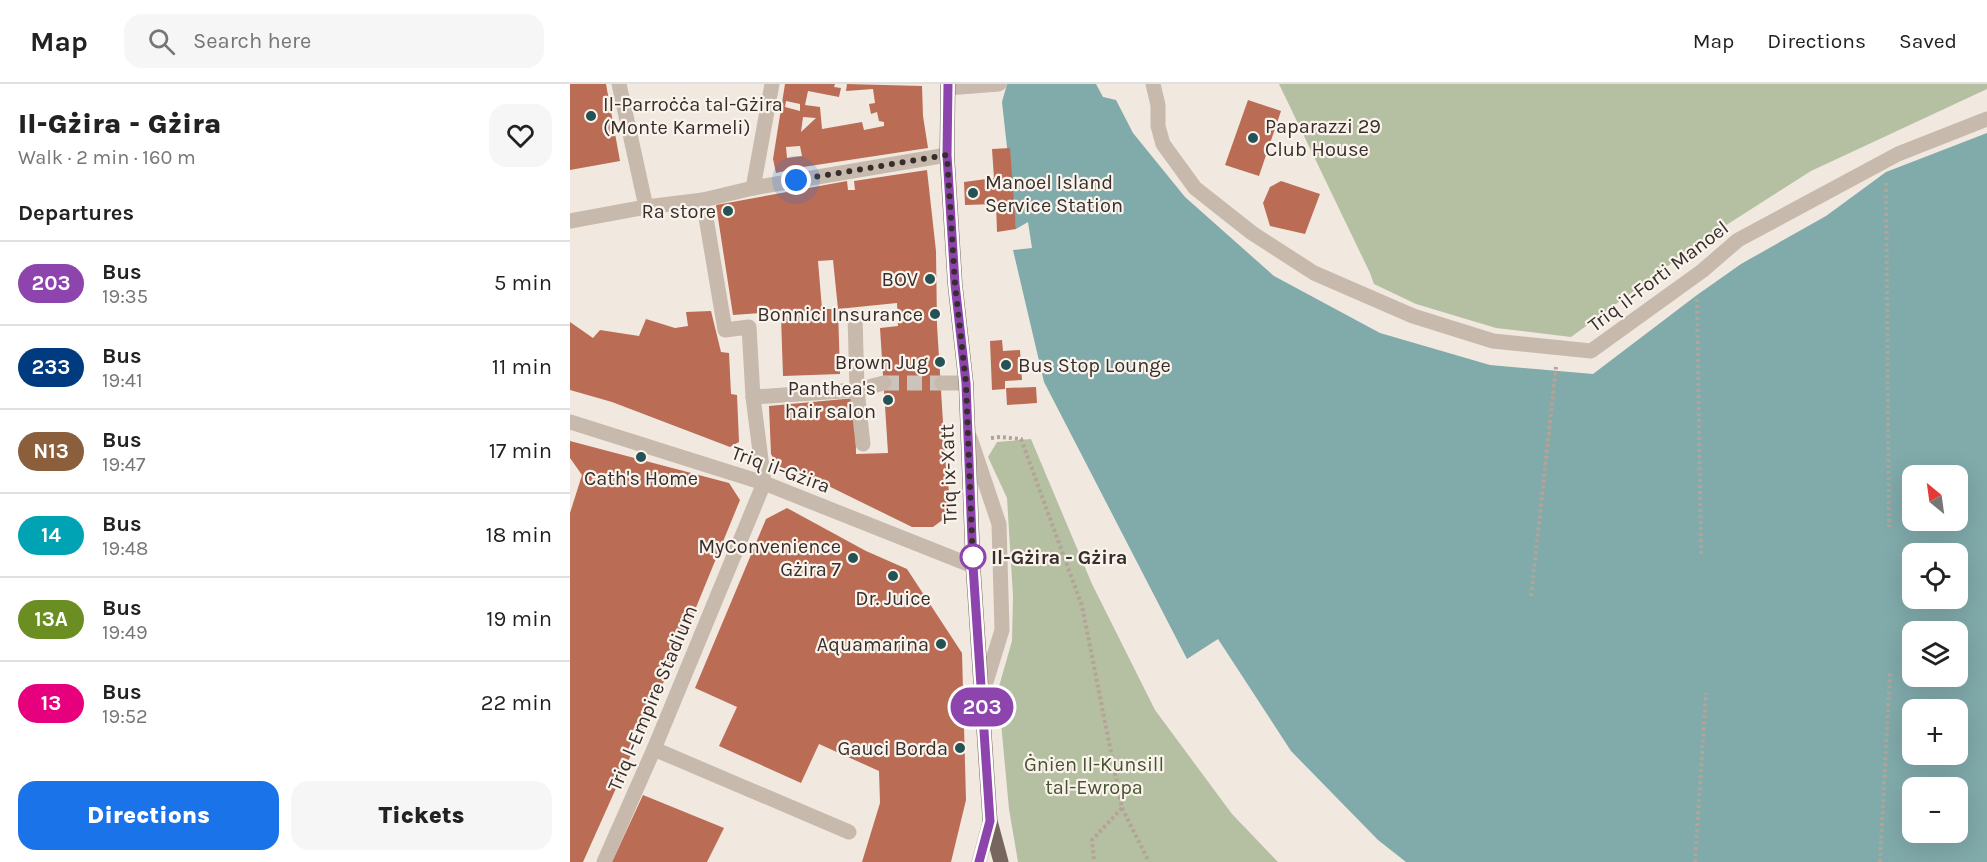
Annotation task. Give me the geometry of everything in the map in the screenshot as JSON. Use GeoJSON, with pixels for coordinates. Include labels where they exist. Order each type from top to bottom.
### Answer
{"type":"FeatureCollection","features":[{"type":"Feature","properties":{"kind":"main road","name":"Triq ix-Xatt"},"geometry":{"type":"LineString","coordinates":[[948,86],[947,155],[955,284],[966,383],[973,566],[990,821],[1001,862]]}},
{"type":"Feature","properties":{"kind":"street"},"geometry":{"type":"LineString","coordinates":[[619,84],[646,207]]}},
{"type":"Feature","properties":{"kind":"street"},"geometry":{"type":"LineString","coordinates":[[753,188],[772,84]]}},
{"type":"Feature","properties":{"kind":"street"},"geometry":{"type":"LineString","coordinates":[[948,86],[999,84]]}},
{"type":"Feature","properties":{"kind":"street","name":"Triq il-Forti Manoel"},"geometry":{"type":"LineString","coordinates":[[1153,84],[1163,144],[1195,188],[1252,233],[1314,273],[1413,316],[1493,341],[1591,351],[1702,271],[1738,240],[1898,154],[1987,119]]}},
{"type":"Feature","properties":{"kind":"street"},"geometry":{"type":"LineString","coordinates":[[570,221],[646,207],[703,200],[753,188],[947,155]]}},
{"type":"Feature","properties":{"kind":"street"},"geometry":{"type":"LineString","coordinates":[[703,200],[725,330],[749,327],[753,397],[764,483]]}},
{"type":"Feature","properties":{"kind":"street"},"geometry":{"type":"LineString","coordinates":[[855,316],[857,390],[863,444]]}},
{"type":"Feature","properties":{"kind":"street"},"geometry":{"type":"LineString","coordinates":[[753,397],[857,390],[884,383]]}},
{"type":"Feature","properties":{"kind":"street"},"geometry":{"type":"LineString","coordinates":[[942,383],[966,383]]}},
{"type":"Feature","properties":{"kind":"street","name":"Triq il-Gżira"},"geometry":{"type":"LineString","coordinates":[[570,423],[764,483],[973,566]]}},
{"type":"Feature","properties":{"kind":"street"},"geometry":{"type":"LineString","coordinates":[[968,430],[999,524],[1002,630],[982,697]]}},
{"type":"Feature","properties":{"kind":"street","name":"Triq l-Empire Stadium"},"geometry":{"type":"LineString","coordinates":[[604,862],[654,749],[764,483]]}},
{"type":"Feature","properties":{"kind":"street"},"geometry":{"type":"LineString","coordinates":[[654,749],[849,832]]}},
{"type":"Feature","properties":{"kind":"street"},"geometry":{"type":"LineString","coordinates":[[979,862],[990,821]]}},
{"type":"Feature","properties":{"kind":"path"},"geometry":{"type":"LineString","coordinates":[[1886,172],[1889,527]]}},
{"type":"Feature","properties":{"kind":"path"},"geometry":{"type":"LineString","coordinates":[[1697,295],[1701,556]]}},
{"type":"Feature","properties":{"kind":"path"},"geometry":{"type":"LineString","coordinates":[[1531,596],[1557,362]]}},
{"type":"Feature","properties":{"kind":"path"},"geometry":{"type":"LineString","coordinates":[[987,429],[987,438],[1020,439],[1082,606],[1122,808],[1149,862]]}},
{"type":"Feature","properties":{"kind":"path"},"geometry":{"type":"LineString","coordinates":[[1880,862],[1890,672]]}},
{"type":"Feature","properties":{"kind":"path"},"geometry":{"type":"LineString","coordinates":[[1695,862],[1706,693]]}},
{"type":"Feature","properties":{"kind":"path"},"geometry":{"type":"LineString","coordinates":[[1094,862],[1092,840],[1122,808]]}},
{"type":"Feature","properties":{"kind":"green space"},"geometry":{"type":"Polygon","coordinates":[[[1279,84],[1987,84],[1987,89],[1811,171],[1706,238],[1571,337],[1496,328],[1416,304],[1374,284],[1279,84]]]}},
{"type":"Feature","properties":{"kind":"green space","name":"Ġnien Il-Kunsill tal-Ewropa"},"geometry":{"type":"Polygon","coordinates":[[[1031,439],[1092,584],[1155,710],[1232,814],[1278,862],[1018,862],[1009,809],[998,690],[1012,641],[1013,596],[1007,498],[988,457],[997,442],[1031,439]]]}},
{"type":"Feature","properties":{"kind":"water"},"geometry":{"type":"Polygon","coordinates":[[[1007,84],[1096,84],[1103,97],[1116,100],[1133,133],[1185,197],[1274,276],[1380,333],[1490,365],[1593,374],[1741,264],[1826,216],[1886,172],[1987,133],[1987,862],[1406,862],[1378,840],[1291,751],[1218,639],[1187,659],[1044,382],[1013,250],[1032,248],[1028,222],[1016,229],[1002,102],[1007,84]]]}},
{"type":"Feature","properties":{"kind":"building","name":"Il-Parroċċa tal-Gżira (Monte Karmeli)"},"geometry":{"type":"Polygon","coordinates":[[[570,84],[606,84],[620,161],[570,170],[570,84]]]}},
{"type":"Feature","properties":{"kind":"building"},"geometry":{"type":"Polygon","coordinates":[[[785,84],[835,84],[834,87],[841,88],[839,97],[808,91],[805,105],[820,107],[822,129],[862,122],[864,130],[884,126],[884,122],[879,121],[877,112],[871,114],[869,104],[875,103],[873,89],[846,91],[847,84],[922,86],[923,116],[928,148],[776,173],[773,159],[785,84]],[[786,101],[785,107],[800,111],[800,104],[786,101]],[[803,117],[801,132],[816,118],[803,117]],[[800,146],[786,147],[787,158],[802,156],[800,146]]]}},
{"type":"Feature","properties":{"kind":"building","name":"Paparazzi 29 Club House"},"geometry":{"type":"Polygon","coordinates":[[[1248,100],[1281,111],[1259,176],[1225,165],[1248,100]]]}},
{"type":"Feature","properties":{"kind":"building"},"geometry":{"type":"Polygon","coordinates":[[[1010,148],[1016,229],[997,232],[996,204],[965,205],[964,182],[994,178],[992,149],[1010,148]]]}},
{"type":"Feature","properties":{"kind":"building"},"geometry":{"type":"Polygon","coordinates":[[[927,170],[936,251],[937,325],[950,501],[945,518],[933,527],[912,527],[804,474],[778,467],[771,454],[769,406],[855,398],[856,454],[888,453],[880,328],[898,326],[897,303],[838,309],[840,374],[783,376],[781,317],[790,316],[790,311],[733,315],[716,205],[847,181],[848,190],[855,190],[854,181],[927,170]],[[833,260],[818,261],[822,309],[838,309],[833,260]]]}},
{"type":"Feature","properties":{"kind":"building"},"geometry":{"type":"Polygon","coordinates":[[[1281,181],[1320,194],[1305,234],[1270,226],[1263,203],[1270,187],[1281,181]]]}},
{"type":"Feature","properties":{"kind":"building"},"geometry":{"type":"Polygon","coordinates":[[[711,311],[721,352],[729,353],[731,394],[737,395],[739,442],[730,447],[612,402],[570,390],[570,322],[593,338],[600,330],[639,336],[646,319],[675,328],[688,326],[686,312],[711,311]]]}},
{"type":"Feature","properties":{"kind":"building","name":"Bus Stop Lounge"},"geometry":{"type":"Polygon","coordinates":[[[1002,340],[1003,351],[1020,350],[1022,380],[1005,381],[1005,389],[992,390],[990,341],[1002,340]]]}},
{"type":"Feature","properties":{"kind":"building"},"geometry":{"type":"Polygon","coordinates":[[[1036,387],[1037,403],[1007,405],[1006,388],[1036,387]]]}},
{"type":"Feature","properties":{"kind":"building"},"geometry":{"type":"Polygon","coordinates":[[[570,441],[729,483],[740,500],[686,632],[583,862],[570,862],[570,513],[582,475],[570,458],[570,441]]]}},
{"type":"Feature","properties":{"kind":"building"},"geometry":{"type":"Polygon","coordinates":[[[787,508],[866,551],[907,569],[962,653],[966,800],[951,862],[862,862],[880,803],[879,771],[819,744],[801,783],[719,746],[737,707],[695,688],[766,519],[787,508]]]}},
{"type":"Feature","properties":{"kind":"building"},"geometry":{"type":"Polygon","coordinates":[[[643,795],[724,828],[707,862],[612,862],[643,795]]]}},
{"type":"Feature","properties":{"kind":"tunnel"},"geometry":{"type":"LineString","coordinates":[[884,383],[942,383]]}},
{"type":"Feature","properties":{"kind":"bus line","name":"203"},"geometry":{"type":"LineString","coordinates":[[948,84],[947,155],[955,284],[966,383],[973,566],[990,821],[979,862]]}},
{"type":"Feature","properties":{"kind":"place","name":"Il-Parroċċa tal-Gżira (Monte Karmeli)"},"geometry":{"type":"Point","coordinates":[591,116]}},
{"type":"Feature","properties":{"kind":"place","name":"Paparazzi 29 Club House"},"geometry":{"type":"Point","coordinates":[1253,138]}},
{"type":"Feature","properties":{"kind":"place","name":"Manoel Island Service Station"},"geometry":{"type":"Point","coordinates":[973,193]}},
{"type":"Feature","properties":{"kind":"place","name":"Ra store"},"geometry":{"type":"Point","coordinates":[728,211]}},
{"type":"Feature","properties":{"kind":"place","name":"BOV"},"geometry":{"type":"Point","coordinates":[930,279]}},
{"type":"Feature","properties":{"kind":"place","name":"Bonnici Insurance"},"geometry":{"type":"Point","coordinates":[935,314]}},
{"type":"Feature","properties":{"kind":"place","name":"Brown Jug"},"geometry":{"type":"Point","coordinates":[940,362]}},
{"type":"Feature","properties":{"kind":"place","name":"Bus Stop Lounge"},"geometry":{"type":"Point","coordinates":[1006,365]}},
{"type":"Feature","properties":{"kind":"place","name":"Panthea's hair salon"},"geometry":{"type":"Point","coordinates":[888,400]}},
{"type":"Feature","properties":{"kind":"place","name":"Cath's Home"},"geometry":{"type":"Point","coordinates":[641,457]}},
{"type":"Feature","properties":{"kind":"place","name":"Il-Gżira - Gżira"},"geometry":{"type":"Point","coordinates":[973,557]}},
{"type":"Feature","properties":{"kind":"place","name":"MyConvenience Gżira 7"},"geometry":{"type":"Point","coordinates":[853,558]}},
{"type":"Feature","properties":{"kind":"place","name":"Dr. Juice"},"geometry":{"type":"Point","coordinates":[893,576]}},
{"type":"Feature","properties":{"kind":"place","name":"Aquamarina"},"geometry":{"type":"Point","coordinates":[941,644]}},
{"type":"Feature","properties":{"kind":"place","name":"Gauci Borda"},"geometry":{"type":"Point","coordinates":[960,748]}},
{"type":"Feature","properties":{"kind":"route"},"geometry":{"type":"LineString","coordinates":[[796,180],[947,155],[955,284],[966,383],[973,566],[973,557]]}}]}
